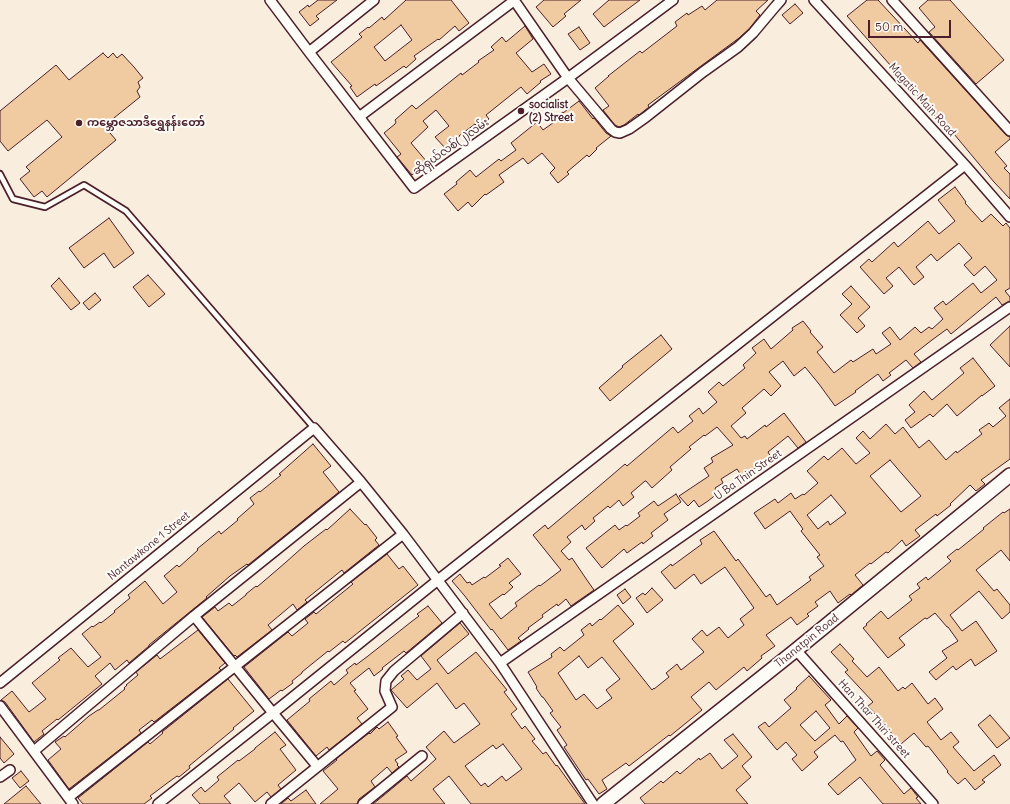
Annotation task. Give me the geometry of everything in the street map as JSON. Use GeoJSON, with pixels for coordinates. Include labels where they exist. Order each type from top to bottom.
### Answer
{"type":"FeatureCollection","features":[{"type":"Feature","properties":{"kind":"main road","name":"Thanatpin Road"},"geometry":{"type":"LineString","coordinates":[[603,804],[796,650],[1010,475]]}},
{"type":"Feature","properties":{"kind":"street","name":"ဆိုရှယ်လစ်(၂)လမ်း"},"geometry":{"type":"LineString","coordinates":[[270,0],[414,188],[568,78],[673,0]]}},
{"type":"Feature","properties":{"kind":"street"},"geometry":{"type":"LineString","coordinates":[[309,52],[374,0]]}},
{"type":"Feature","properties":{"kind":"street"},"geometry":{"type":"LineString","coordinates":[[359,117],[515,0],[568,78],[611,129],[620,133],[629,129],[646,117],[703,72],[738,47],[753,33],[781,0]]}},
{"type":"Feature","properties":{"kind":"street","name":"Magatic Main Road"},"geometry":{"type":"LineString","coordinates":[[814,0],[1010,217]]}},
{"type":"Feature","properties":{"kind":"street"},"geometry":{"type":"LineString","coordinates":[[892,0],[1010,131]]}},
{"type":"Feature","properties":{"kind":"street"},"geometry":{"type":"LineString","coordinates":[[158,804],[438,580],[964,165]]}},
{"type":"Feature","properties":{"kind":"street","name":"U Ba Thin Street"},"geometry":{"type":"LineString","coordinates":[[500,663],[1010,307]]}},
{"type":"Feature","properties":{"kind":"street"},"geometry":{"type":"LineString","coordinates":[[314,428],[361,482],[403,534],[500,663],[593,804]]}},
{"type":"Feature","properties":{"kind":"street","name":"Nantawkone 1 Street"},"geometry":{"type":"LineString","coordinates":[[0,683],[314,428]]}},
{"type":"Feature","properties":{"kind":"street"},"geometry":{"type":"LineString","coordinates":[[34,751],[194,616],[361,482]]}},
{"type":"Feature","properties":{"kind":"street"},"geometry":{"type":"LineString","coordinates":[[0,706],[71,801],[236,666],[403,534]]}},
{"type":"Feature","properties":{"kind":"street"},"geometry":{"type":"LineString","coordinates":[[271,804],[392,707],[385,691],[386,681],[394,671],[463,614]]}},
{"type":"Feature","properties":{"kind":"street"},"geometry":{"type":"LineString","coordinates":[[194,616],[317,766]]}},
{"type":"Feature","properties":{"kind":"street","name":"Han Thar Thiri street"},"geometry":{"type":"LineString","coordinates":[[796,650],[933,804]]}},
{"type":"Feature","properties":{"kind":"street"},"geometry":{"type":"LineString","coordinates":[[363,804],[422,756]]}},
{"type":"Feature","properties":{"kind":"street"},"geometry":{"type":"LineString","coordinates":[[0,777],[10,770]]}},
{"type":"Feature","properties":{"kind":"lane"},"geometry":{"type":"LineString","coordinates":[[0,174],[13,199],[45,207],[84,185],[126,211],[314,428]]}},
{"type":"Feature","properties":{"kind":"building"},"geometry":{"type":"Polygon","coordinates":[[[318,0],[337,0],[316,16],[319,19],[310,26],[299,12],[318,0]]]}},
{"type":"Feature","properties":{"kind":"building"},"geometry":{"type":"Polygon","coordinates":[[[406,0],[451,0],[469,23],[459,31],[455,26],[439,40],[438,39],[414,56],[416,59],[406,68],[404,66],[376,86],[375,84],[357,97],[350,87],[352,86],[331,62],[362,37],[359,34],[382,17],[384,20],[406,0]],[[401,25],[374,47],[385,61],[412,40],[401,25]]]}},
{"type":"Feature","properties":{"kind":"building"},"geometry":{"type":"Polygon","coordinates":[[[544,0],[581,0],[564,14],[566,16],[553,27],[536,7],[544,0]]]}},
{"type":"Feature","properties":{"kind":"building"},"geometry":{"type":"Polygon","coordinates":[[[609,0],[640,0],[604,27],[593,14],[609,0]]]}},
{"type":"Feature","properties":{"kind":"building"},"geometry":{"type":"Polygon","coordinates":[[[717,0],[768,0],[756,11],[760,15],[749,29],[739,38],[648,105],[649,107],[639,115],[638,114],[624,125],[619,127],[615,125],[603,110],[609,106],[595,88],[640,51],[642,53],[677,26],[675,22],[687,13],[688,15],[702,6],[705,10],[717,0]]]}},
{"type":"Feature","properties":{"kind":"building"},"geometry":{"type":"Polygon","coordinates":[[[867,0],[878,0],[918,43],[920,40],[1006,135],[1010,137],[1010,139],[995,152],[1007,166],[1004,168],[1010,174],[1010,199],[944,122],[942,124],[847,16],[867,0]]]}},
{"type":"Feature","properties":{"kind":"building"},"geometry":{"type":"Polygon","coordinates":[[[928,0],[950,0],[1004,60],[976,84],[929,32],[935,27],[919,8],[928,0]]]}},
{"type":"Feature","properties":{"kind":"building"},"geometry":{"type":"Polygon","coordinates":[[[795,4],[803,13],[790,24],[782,15],[795,4]]]}},
{"type":"Feature","properties":{"kind":"building"},"geometry":{"type":"Polygon","coordinates":[[[525,26],[533,39],[516,53],[532,72],[544,64],[551,74],[540,81],[541,82],[527,94],[521,87],[486,115],[489,119],[478,127],[475,124],[459,136],[446,149],[435,137],[449,126],[436,110],[423,121],[428,127],[411,143],[427,162],[412,175],[397,157],[401,154],[384,133],[395,124],[395,120],[412,105],[416,109],[461,73],[462,75],[494,50],[491,47],[502,37],[506,42],[525,26]]]}},
{"type":"Feature","properties":{"kind":"building"},"geometry":{"type":"Polygon","coordinates":[[[579,27],[590,43],[580,50],[568,34],[579,27]]]}},
{"type":"Feature","properties":{"kind":"building","name":"ကမ္ဘောဇသာဒီရွှေနန်းတော်"},"geometry":{"type":"Polygon","coordinates":[[[103,53],[108,58],[113,53],[117,58],[122,54],[134,67],[143,78],[138,82],[140,87],[137,91],[140,97],[104,126],[116,140],[47,197],[42,191],[34,197],[20,179],[30,171],[26,167],[62,137],[47,120],[8,151],[0,141],[0,111],[56,65],[69,80],[103,53]]]}},
{"type":"Feature","properties":{"kind":"building"},"geometry":{"type":"Polygon","coordinates":[[[579,101],[593,119],[594,118],[606,133],[611,136],[596,148],[597,149],[589,157],[587,155],[567,172],[569,174],[558,183],[550,173],[555,168],[542,153],[528,164],[523,158],[499,175],[504,182],[486,195],[485,194],[472,207],[468,202],[458,211],[444,194],[457,184],[456,182],[470,170],[476,177],[499,159],[501,161],[516,150],[511,143],[537,122],[543,130],[557,120],[555,118],[579,101]]]}},
{"type":"Feature","properties":{"kind":"building"},"geometry":{"type":"Polygon","coordinates":[[[955,187],[966,202],[965,203],[982,222],[991,214],[1003,226],[1006,223],[1010,228],[1010,288],[1005,291],[1010,297],[1010,301],[1002,305],[996,297],[951,334],[947,329],[914,354],[921,362],[913,368],[906,360],[889,373],[891,375],[883,381],[878,374],[855,391],[856,392],[835,406],[805,367],[794,376],[783,361],[769,372],[781,386],[771,396],[764,389],[742,408],[746,413],[731,426],[741,438],[745,436],[747,439],[784,413],[806,442],[798,448],[788,436],[768,452],[771,457],[751,471],[752,472],[743,478],[737,469],[721,479],[723,483],[715,488],[718,493],[708,501],[699,507],[694,500],[688,506],[679,496],[709,476],[704,468],[713,462],[711,458],[733,445],[717,427],[705,436],[704,435],[689,447],[691,449],[670,467],[672,470],[652,488],[645,481],[631,493],[634,497],[623,506],[619,500],[610,508],[608,506],[593,518],[595,521],[585,530],[582,525],[567,537],[571,542],[561,551],[569,560],[572,558],[594,590],[571,606],[566,599],[558,606],[557,604],[528,628],[529,629],[518,638],[521,641],[508,650],[452,581],[460,574],[467,583],[470,582],[472,585],[484,577],[485,578],[501,566],[499,565],[508,558],[521,574],[509,583],[513,587],[504,595],[503,594],[489,604],[501,619],[517,606],[515,603],[561,570],[533,535],[545,525],[548,529],[625,464],[627,466],[673,427],[678,433],[693,421],[689,416],[699,408],[703,414],[717,402],[708,392],[719,382],[723,386],[745,368],[743,365],[756,353],[752,348],[764,339],[771,349],[793,330],[792,328],[803,321],[823,347],[817,352],[834,373],[851,360],[853,362],[873,349],[876,354],[891,344],[882,333],[890,327],[900,340],[915,327],[921,333],[929,327],[932,329],[943,319],[934,308],[943,301],[946,305],[973,283],[981,293],[997,280],[985,266],[974,276],[964,265],[972,258],[959,243],[937,261],[931,254],[916,267],[924,277],[914,285],[899,267],[886,278],[893,286],[884,294],[860,267],[869,259],[872,262],[894,242],[898,247],[928,221],[939,234],[955,221],[938,200],[955,187]]]}},
{"type":"Feature","properties":{"kind":"building"},"geometry":{"type":"Polygon","coordinates":[[[109,218],[134,253],[114,268],[104,253],[84,268],[69,248],[109,218]]]}},
{"type":"Feature","properties":{"kind":"building"},"geometry":{"type":"Polygon","coordinates":[[[148,275],[165,294],[149,307],[133,287],[148,275]]]}},
{"type":"Feature","properties":{"kind":"building"},"geometry":{"type":"Polygon","coordinates":[[[59,278],[80,303],[71,310],[51,286],[59,278]]]}},
{"type":"Feature","properties":{"kind":"building"},"geometry":{"type":"Polygon","coordinates":[[[851,286],[870,307],[858,318],[865,326],[857,333],[840,315],[852,304],[842,294],[851,286]]]}},
{"type":"Feature","properties":{"kind":"building"},"geometry":{"type":"Polygon","coordinates":[[[95,293],[101,300],[89,310],[83,303],[95,293]]]}},
{"type":"Feature","properties":{"kind":"building"},"geometry":{"type":"Polygon","coordinates":[[[1010,326],[1010,367],[990,345],[1010,326]]]}},
{"type":"Feature","properties":{"kind":"building"},"geometry":{"type":"Polygon","coordinates":[[[661,335],[672,349],[610,401],[599,388],[623,367],[622,366],[661,335]]]}},
{"type":"Feature","properties":{"kind":"building"},"geometry":{"type":"Polygon","coordinates":[[[973,358],[995,386],[957,416],[947,404],[933,417],[930,414],[911,428],[905,420],[915,412],[909,405],[924,391],[932,400],[964,373],[960,368],[973,358]]]}},
{"type":"Feature","properties":{"kind":"building"},"geometry":{"type":"Polygon","coordinates":[[[1010,399],[1010,459],[981,480],[985,484],[976,491],[970,485],[950,504],[951,505],[915,530],[920,536],[906,546],[902,540],[888,553],[886,552],[855,575],[863,585],[851,595],[850,594],[838,603],[830,591],[815,602],[818,606],[807,614],[809,616],[797,625],[791,617],[766,635],[775,646],[761,656],[762,658],[747,671],[744,667],[716,690],[709,682],[691,697],[702,710],[629,766],[626,763],[602,780],[607,789],[599,794],[588,779],[586,780],[564,747],[567,745],[557,730],[561,727],[550,713],[553,711],[536,688],[537,687],[528,672],[552,657],[551,654],[560,647],[564,651],[584,635],[581,630],[590,623],[592,626],[600,619],[601,620],[618,605],[634,624],[613,641],[652,690],[654,689],[669,677],[666,673],[677,664],[681,670],[704,652],[692,639],[702,630],[707,636],[719,627],[728,638],[744,625],[740,619],[754,608],[725,567],[701,584],[694,574],[675,589],[661,572],[671,564],[672,566],[702,544],[700,540],[714,531],[736,561],[738,559],[766,597],[770,594],[777,605],[811,580],[809,577],[824,566],[817,557],[820,555],[801,531],[803,529],[790,511],[765,529],[754,513],[775,499],[778,503],[791,493],[795,499],[803,494],[804,495],[818,483],[807,471],[824,456],[828,460],[842,448],[856,464],[870,453],[856,438],[863,431],[870,439],[886,424],[895,434],[903,427],[919,448],[929,440],[946,460],[956,451],[957,453],[982,434],[979,430],[989,423],[993,427],[1006,416],[999,408],[1010,399]],[[890,460],[870,476],[901,512],[921,496],[890,460]],[[831,495],[807,515],[818,529],[828,521],[830,525],[846,513],[831,495]],[[579,656],[558,673],[576,700],[584,694],[597,709],[612,698],[606,690],[620,679],[602,657],[588,668],[579,656]]]}},
{"type":"Feature","properties":{"kind":"building"},"geometry":{"type":"Polygon","coordinates":[[[313,444],[331,466],[323,472],[339,492],[248,565],[247,564],[230,576],[206,597],[207,598],[129,663],[127,660],[115,670],[110,663],[95,676],[102,684],[58,720],[57,719],[42,731],[44,734],[34,742],[5,702],[1,700],[12,691],[29,712],[46,699],[32,683],[60,660],[58,658],[71,648],[88,667],[101,657],[82,634],[92,626],[93,627],[100,622],[101,623],[115,612],[114,611],[130,598],[128,595],[145,581],[163,604],[177,592],[164,576],[177,565],[179,567],[198,550],[197,549],[219,531],[221,534],[238,520],[237,519],[254,504],[250,498],[281,475],[279,474],[313,444]]]}},
{"type":"Feature","properties":{"kind":"building"},"geometry":{"type":"Polygon","coordinates":[[[676,494],[681,502],[664,514],[668,520],[651,533],[653,536],[643,544],[642,542],[627,553],[624,549],[602,568],[586,548],[615,525],[619,530],[626,525],[627,526],[640,516],[638,513],[654,501],[658,506],[676,494]]]}},
{"type":"Feature","properties":{"kind":"building"},"geometry":{"type":"Polygon","coordinates":[[[350,509],[365,525],[366,524],[377,538],[375,540],[379,545],[344,573],[342,570],[305,600],[307,602],[297,610],[293,604],[268,625],[272,630],[237,657],[235,655],[234,656],[202,617],[215,607],[218,611],[229,603],[232,606],[256,586],[257,587],[304,546],[326,529],[327,530],[350,509]]]}},
{"type":"Feature","properties":{"kind":"building"},"geometry":{"type":"Polygon","coordinates":[[[1010,509],[1010,561],[1001,550],[976,570],[994,591],[997,589],[1010,605],[1010,612],[1002,619],[979,591],[950,615],[962,631],[976,621],[997,651],[975,666],[971,659],[956,670],[953,666],[936,680],[929,672],[947,658],[942,651],[958,641],[935,613],[927,619],[925,618],[899,638],[905,645],[888,658],[863,628],[867,625],[866,624],[881,611],[888,619],[912,600],[909,596],[920,588],[917,584],[926,577],[928,580],[951,561],[947,557],[957,549],[958,550],[1003,512],[1004,513],[1010,509]]]}},
{"type":"Feature","properties":{"kind":"building"},"geometry":{"type":"Polygon","coordinates":[[[387,554],[399,569],[403,566],[418,585],[345,643],[343,641],[329,652],[328,651],[292,681],[293,683],[269,699],[244,667],[288,632],[292,636],[308,623],[305,619],[314,612],[316,614],[353,584],[351,582],[387,554]]]}},
{"type":"Feature","properties":{"kind":"building"},"geometry":{"type":"Polygon","coordinates":[[[652,588],[663,600],[647,613],[636,598],[643,593],[645,595],[652,588]]]}},
{"type":"Feature","properties":{"kind":"building"},"geometry":{"type":"Polygon","coordinates":[[[625,589],[631,597],[623,604],[617,595],[625,589]]]}},
{"type":"Feature","properties":{"kind":"building"},"geometry":{"type":"Polygon","coordinates":[[[428,606],[442,623],[406,653],[404,651],[374,676],[369,668],[350,683],[356,690],[354,691],[368,709],[357,718],[362,724],[329,750],[327,747],[316,756],[287,720],[331,681],[334,685],[348,673],[346,670],[368,656],[419,616],[417,614],[428,606]]]}},
{"type":"Feature","properties":{"kind":"building"},"geometry":{"type":"Polygon","coordinates":[[[460,623],[469,634],[437,660],[448,674],[476,652],[507,690],[504,692],[517,709],[511,714],[522,729],[525,726],[535,739],[532,741],[543,754],[546,752],[556,766],[557,765],[585,804],[471,804],[449,776],[433,789],[445,804],[373,804],[407,776],[411,781],[436,759],[426,747],[444,731],[454,743],[480,724],[464,703],[456,709],[437,683],[407,708],[391,690],[404,679],[401,676],[408,670],[417,680],[431,669],[421,656],[460,623]],[[503,744],[496,749],[493,745],[465,766],[481,786],[485,783],[488,787],[502,776],[506,781],[522,769],[503,744]]]}},
{"type":"Feature","properties":{"kind":"building"},"geometry":{"type":"Polygon","coordinates":[[[198,630],[225,663],[219,668],[221,670],[154,722],[152,720],[139,730],[141,733],[69,789],[48,760],[61,749],[55,742],[64,736],[65,737],[89,716],[99,710],[125,689],[124,688],[126,685],[138,675],[136,672],[157,655],[160,659],[198,630]]]}},
{"type":"Feature","properties":{"kind":"building"},"geometry":{"type":"Polygon","coordinates":[[[840,644],[854,659],[852,661],[867,677],[879,667],[898,691],[903,687],[905,689],[912,683],[928,704],[935,698],[943,709],[927,722],[941,740],[951,732],[959,742],[953,747],[974,771],[994,755],[1001,765],[982,780],[985,782],[975,790],[965,778],[958,784],[928,746],[926,747],[914,733],[901,744],[868,706],[873,702],[845,672],[848,670],[831,652],[840,644]]]}},
{"type":"Feature","properties":{"kind":"building"},"geometry":{"type":"Polygon","coordinates":[[[809,676],[831,700],[825,705],[839,724],[847,716],[858,728],[854,732],[871,756],[877,751],[885,760],[880,765],[904,794],[911,788],[921,804],[883,804],[860,777],[838,795],[828,784],[856,760],[843,741],[841,742],[835,735],[814,752],[818,757],[802,771],[792,759],[797,755],[786,742],[777,750],[758,727],[765,722],[769,727],[791,708],[784,700],[797,689],[796,688],[809,676]],[[816,711],[800,725],[815,741],[830,728],[816,711]]]}},
{"type":"Feature","properties":{"kind":"building"},"geometry":{"type":"Polygon","coordinates":[[[228,679],[254,711],[189,766],[190,768],[179,777],[177,776],[150,796],[152,798],[144,804],[83,804],[78,798],[148,742],[150,744],[163,733],[162,732],[228,679]]]}},
{"type":"Feature","properties":{"kind":"building"},"geometry":{"type":"Polygon","coordinates":[[[990,715],[1010,738],[997,748],[978,725],[990,715]]]}},
{"type":"Feature","properties":{"kind":"building"},"geometry":{"type":"Polygon","coordinates":[[[388,722],[398,736],[396,737],[407,752],[395,760],[399,767],[392,773],[387,767],[371,781],[375,787],[359,799],[357,804],[320,804],[338,789],[323,771],[369,733],[370,734],[377,727],[379,729],[388,722]]]}},
{"type":"Feature","properties":{"kind":"building"},"geometry":{"type":"Polygon","coordinates":[[[275,732],[286,745],[280,749],[296,770],[278,785],[281,789],[271,797],[267,792],[255,802],[239,783],[224,796],[231,804],[200,804],[192,795],[201,787],[205,792],[219,780],[217,777],[275,732]]]}},
{"type":"Feature","properties":{"kind":"building"},"geometry":{"type":"Polygon","coordinates":[[[733,734],[752,757],[742,766],[751,777],[736,790],[748,804],[645,804],[640,798],[661,781],[663,783],[677,771],[680,774],[699,758],[700,760],[710,753],[722,769],[738,756],[724,740],[733,734]]]}},
{"type":"Feature","properties":{"kind":"building"},"geometry":{"type":"Polygon","coordinates":[[[0,737],[14,754],[4,763],[0,758],[0,737]]]}},
{"type":"Feature","properties":{"kind":"building"},"geometry":{"type":"Polygon","coordinates":[[[21,771],[29,781],[20,788],[12,778],[21,771]]]}},
{"type":"Feature","properties":{"kind":"building"},"geometry":{"type":"Polygon","coordinates":[[[26,786],[41,804],[4,804],[26,786]]]}},
{"type":"Feature","properties":{"kind":"building"},"geometry":{"type":"Polygon","coordinates":[[[306,790],[316,804],[281,804],[288,798],[291,801],[306,790]]]}},
{"type":"Feature","properties":{"kind":"place","name":"socialist (2) Street"},"geometry":{"type":"Point","coordinates":[521,111]}},
{"type":"Feature","properties":{"kind":"place","name":"ကမ္ဘောဇသာဒီရွှေနန်းတော်"},"geometry":{"type":"Point","coordinates":[79,123]}}]}
